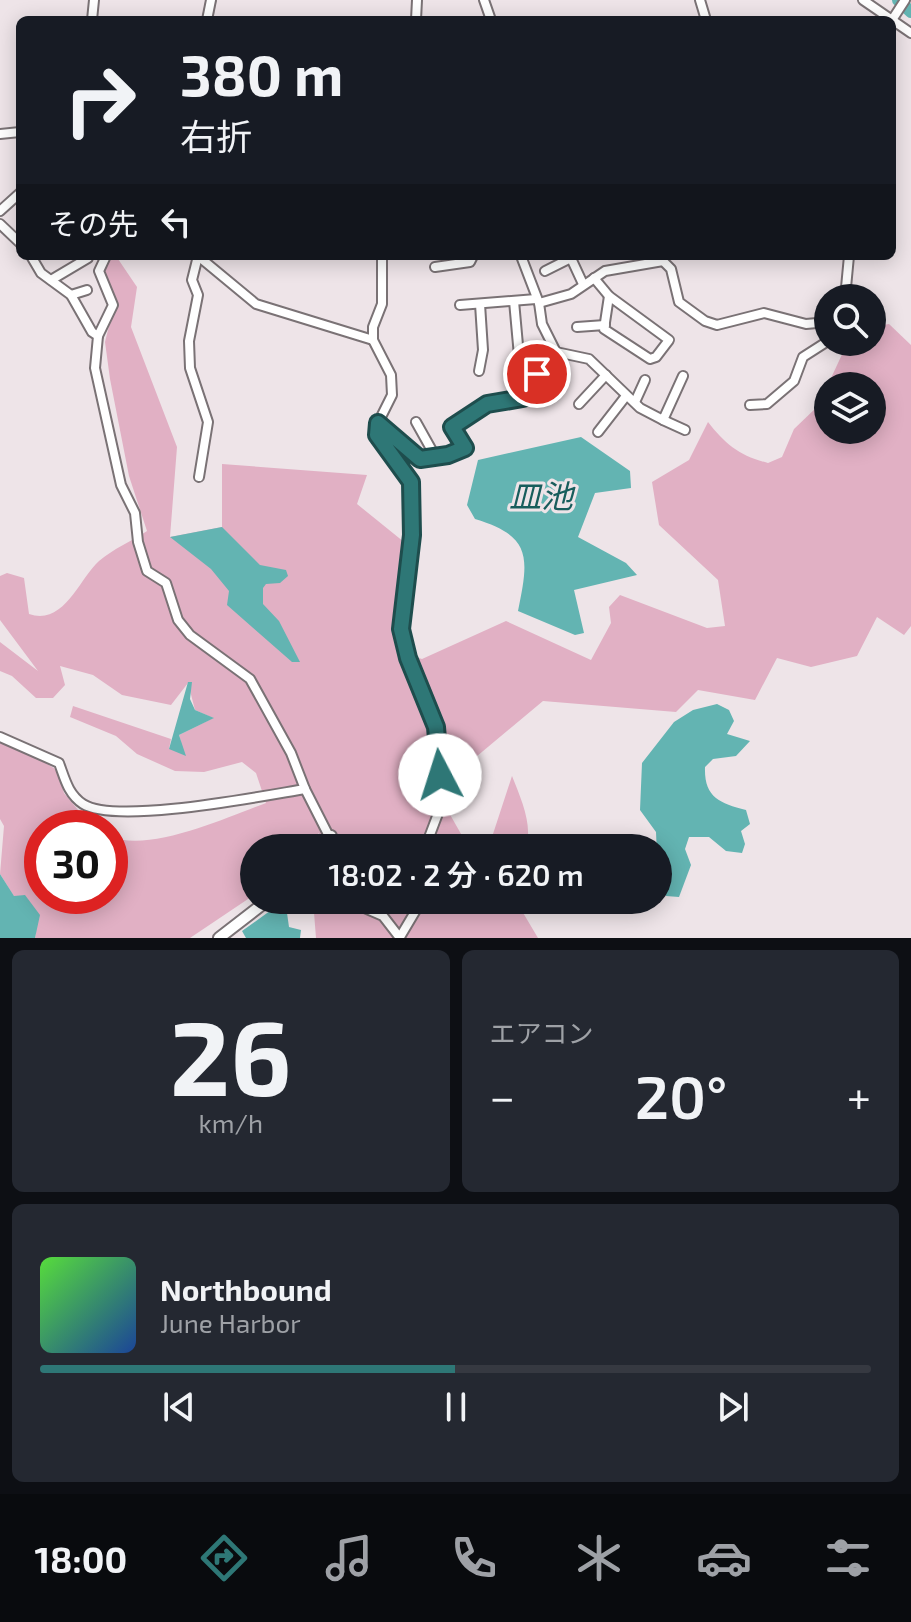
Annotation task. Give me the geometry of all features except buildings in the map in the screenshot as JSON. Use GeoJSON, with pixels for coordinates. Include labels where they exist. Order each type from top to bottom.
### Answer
{"type":"FeatureCollection","features":[{"type":"Feature","properties":{"kind":"street"},"geometry":{"type":"LineString","coordinates":[[863,0],[890,16]]}},
{"type":"Feature","properties":{"kind":"street"},"geometry":{"type":"LineString","coordinates":[[0,211],[16,197]]}},
{"type":"Feature","properties":{"kind":"street"},"geometry":{"type":"LineString","coordinates":[[0,224],[16,236]]}},
{"type":"Feature","properties":{"kind":"street"},"geometry":{"type":"LineString","coordinates":[[33,260],[41,273],[71,295],[92,332],[98,336]]}},
{"type":"Feature","properties":{"kind":"street"},"geometry":{"type":"LineString","coordinates":[[51,280],[85,260]]}},
{"type":"Feature","properties":{"kind":"street"},"geometry":{"type":"LineString","coordinates":[[104,260],[99,271],[113,305],[98,336],[95,368],[121,485],[135,513],[138,542],[147,571],[166,583],[178,620],[190,635],[250,679],[267,715],[291,753],[305,789],[330,834]]}},
{"type":"Feature","properties":{"kind":"street"},"geometry":{"type":"LineString","coordinates":[[197,260],[192,280],[198,295],[189,341],[190,368],[208,422],[199,477]]}},
{"type":"Feature","properties":{"kind":"street"},"geometry":{"type":"LineString","coordinates":[[203,260],[256,304],[373,340]]}},
{"type":"Feature","properties":{"kind":"street"},"geometry":{"type":"LineString","coordinates":[[382,260],[382,304],[373,327],[373,340],[392,381],[392,395],[378,423],[377,435],[411,482],[412,535],[401,629],[408,658],[436,727],[442,803],[430,834]]}},
{"type":"Feature","properties":{"kind":"street"},"geometry":{"type":"LineString","coordinates":[[435,267],[471,260]]}},
{"type":"Feature","properties":{"kind":"street"},"geometry":{"type":"LineString","coordinates":[[523,260],[538,301],[542,324],[556,352],[570,358],[589,359],[626,396],[685,430]]}},
{"type":"Feature","properties":{"kind":"street"},"geometry":{"type":"LineString","coordinates":[[545,271],[565,260]]}},
{"type":"Feature","properties":{"kind":"street"},"geometry":{"type":"LineString","coordinates":[[572,260],[583,284]]}},
{"type":"Feature","properties":{"kind":"street"},"geometry":{"type":"LineString","coordinates":[[460,305],[538,301],[568,296],[605,271],[659,260]]}},
{"type":"Feature","properties":{"kind":"street"},"geometry":{"type":"LineString","coordinates":[[665,260],[671,269],[679,302],[705,321],[717,325],[764,313],[814,323]]}},
{"type":"Feature","properties":{"kind":"street"},"geometry":{"type":"LineString","coordinates":[[846,284],[849,260]]}},
{"type":"Feature","properties":{"kind":"street"},"geometry":{"type":"LineString","coordinates":[[594,278],[609,296],[669,340]]}},
{"type":"Feature","properties":{"kind":"street"},"geometry":{"type":"LineString","coordinates":[[71,295],[87,290]]}},
{"type":"Feature","properties":{"kind":"street"},"geometry":{"type":"LineString","coordinates":[[609,296],[604,329],[650,359],[656,357],[676,333]]}},
{"type":"Feature","properties":{"kind":"street"},"geometry":{"type":"LineString","coordinates":[[514,301],[521,378],[530,376],[556,352]]}},
{"type":"Feature","properties":{"kind":"street"},"geometry":{"type":"LineString","coordinates":[[479,371],[483,350],[480,304]]}},
{"type":"Feature","properties":{"kind":"street"},"geometry":{"type":"LineString","coordinates":[[577,327],[605,325]]}},
{"type":"Feature","properties":{"kind":"street"},"geometry":{"type":"LineString","coordinates":[[750,405],[767,404],[794,381],[803,357],[814,350]]}},
{"type":"Feature","properties":{"kind":"street"},"geometry":{"type":"LineString","coordinates":[[579,404],[606,375]]}},
{"type":"Feature","properties":{"kind":"street"},"geometry":{"type":"LineString","coordinates":[[378,423],[420,459],[465,448],[452,427],[487,404],[523,398],[531,388],[530,376]]}},
{"type":"Feature","properties":{"kind":"street"},"geometry":{"type":"LineString","coordinates":[[663,420],[683,376]]}},
{"type":"Feature","properties":{"kind":"street"},"geometry":{"type":"LineString","coordinates":[[635,402],[645,380]]}},
{"type":"Feature","properties":{"kind":"street"},"geometry":{"type":"LineString","coordinates":[[598,432],[626,396]]}},
{"type":"Feature","properties":{"kind":"street"},"geometry":{"type":"LineString","coordinates":[[416,422],[435,456]]}},
{"type":"Feature","properties":{"kind":"street"},"geometry":{"type":"LineString","coordinates":[[0,737],[59,763],[73,796],[93,808],[165,811],[305,789]]}},
{"type":"Feature","properties":{"kind":"street"},"geometry":{"type":"LineString","coordinates":[[219,938],[250,914]]}},
{"type":"Feature","properties":{"kind":"street"},"geometry":{"type":"LineString","coordinates":[[378,914],[400,937],[414,914]]}},
{"type":"Feature","properties":{"kind":"shaded area"},"geometry":{"type":"Polygon","coordinates":[[[107,260],[119,260],[137,287],[131,327],[177,447],[170,537],[222,527],[222,464],[367,475],[357,504],[404,542],[398,651],[422,659],[506,621],[591,660],[611,623],[609,607],[620,595],[707,628],[725,626],[718,580],[659,525],[652,482],[689,460],[708,422],[741,453],[768,463],[782,457],[794,429],[814,410],[814,444],[886,444],[886,372],[834,372],[841,356],[886,356],[886,325],[889,324],[911,345],[911,626],[904,635],[877,617],[857,656],[811,667],[777,658],[755,700],[698,690],[676,712],[543,701],[458,772],[448,811],[461,834],[240,834],[240,904],[190,938],[35,938],[36,932],[25,914],[128,914],[128,840],[188,832],[266,803],[256,773],[242,762],[204,772],[175,771],[137,754],[116,736],[70,717],[73,706],[171,739],[169,749],[181,742],[179,735],[213,718],[195,710],[188,683],[171,705],[122,695],[93,675],[60,666],[65,685],[53,698],[36,698],[12,676],[0,671],[0,642],[38,671],[0,620],[0,576],[7,573],[24,578],[29,614],[41,616],[52,613],[70,599],[99,561],[147,531],[129,476],[105,342],[115,302],[103,271],[107,260]]]}},
{"type":"Feature","properties":{"kind":"shaded area"},"geometry":{"type":"Polygon","coordinates":[[[0,743],[34,756],[57,770],[64,793],[78,810],[24,810],[24,913],[0,874],[4,826],[0,819],[0,743]]]}},
{"type":"Feature","properties":{"kind":"shaded area"},"geometry":{"type":"Polygon","coordinates":[[[512,776],[527,821],[528,834],[493,834],[512,776]]]}},
{"type":"Feature","properties":{"kind":"shaded area"},"geometry":{"type":"Polygon","coordinates":[[[314,914],[524,914],[538,938],[316,938],[314,914]]]}},
{"type":"Feature","properties":{"kind":"water","name":"皿池"},"geometry":{"type":"Polygon","coordinates":[[[581,437],[630,471],[631,488],[595,493],[578,537],[626,563],[637,575],[574,590],[584,633],[575,635],[518,611],[524,577],[522,552],[507,533],[475,519],[467,505],[478,460],[581,437]]]}},
{"type":"Feature","properties":{"kind":"water"},"geometry":{"type":"Polygon","coordinates":[[[222,527],[260,565],[286,570],[288,576],[280,583],[266,584],[263,588],[263,604],[279,621],[300,662],[292,662],[227,605],[229,591],[211,569],[170,537],[222,527]]]}},
{"type":"Feature","properties":{"kind":"water"},"geometry":{"type":"Polygon","coordinates":[[[188,682],[192,682],[190,699],[195,710],[214,718],[179,735],[186,756],[169,749],[188,682]]]}},
{"type":"Feature","properties":{"kind":"water"},"geometry":{"type":"Polygon","coordinates":[[[717,704],[729,710],[734,721],[727,734],[750,741],[736,756],[713,759],[705,767],[705,777],[715,797],[746,810],[750,824],[741,831],[745,844],[742,853],[726,851],[709,837],[689,837],[685,849],[691,865],[679,897],[672,896],[672,834],[656,834],[640,810],[642,763],[674,722],[693,710],[717,704]]]}},
{"type":"Feature","properties":{"kind":"water"},"geometry":{"type":"Polygon","coordinates":[[[0,874],[14,896],[24,895],[24,914],[40,915],[35,938],[0,938],[0,874]]]}},
{"type":"Feature","properties":{"kind":"water"},"geometry":{"type":"Polygon","coordinates":[[[266,914],[287,914],[289,927],[301,930],[300,938],[246,938],[242,931],[266,914]]]}},
{"type":"Feature","properties":{"kind":"waterway"},"geometry":{"type":"LineString","coordinates":[[898,0],[911,12]]}},
{"type":"Feature","properties":{"kind":"route"},"geometry":{"type":"LineString","coordinates":[[440,775],[436,727],[418,676],[408,658],[401,629],[412,535],[411,482],[377,435],[378,423],[420,459],[448,455],[465,448],[452,427],[487,404],[523,398],[531,388],[530,376],[537,374]]}}]}
